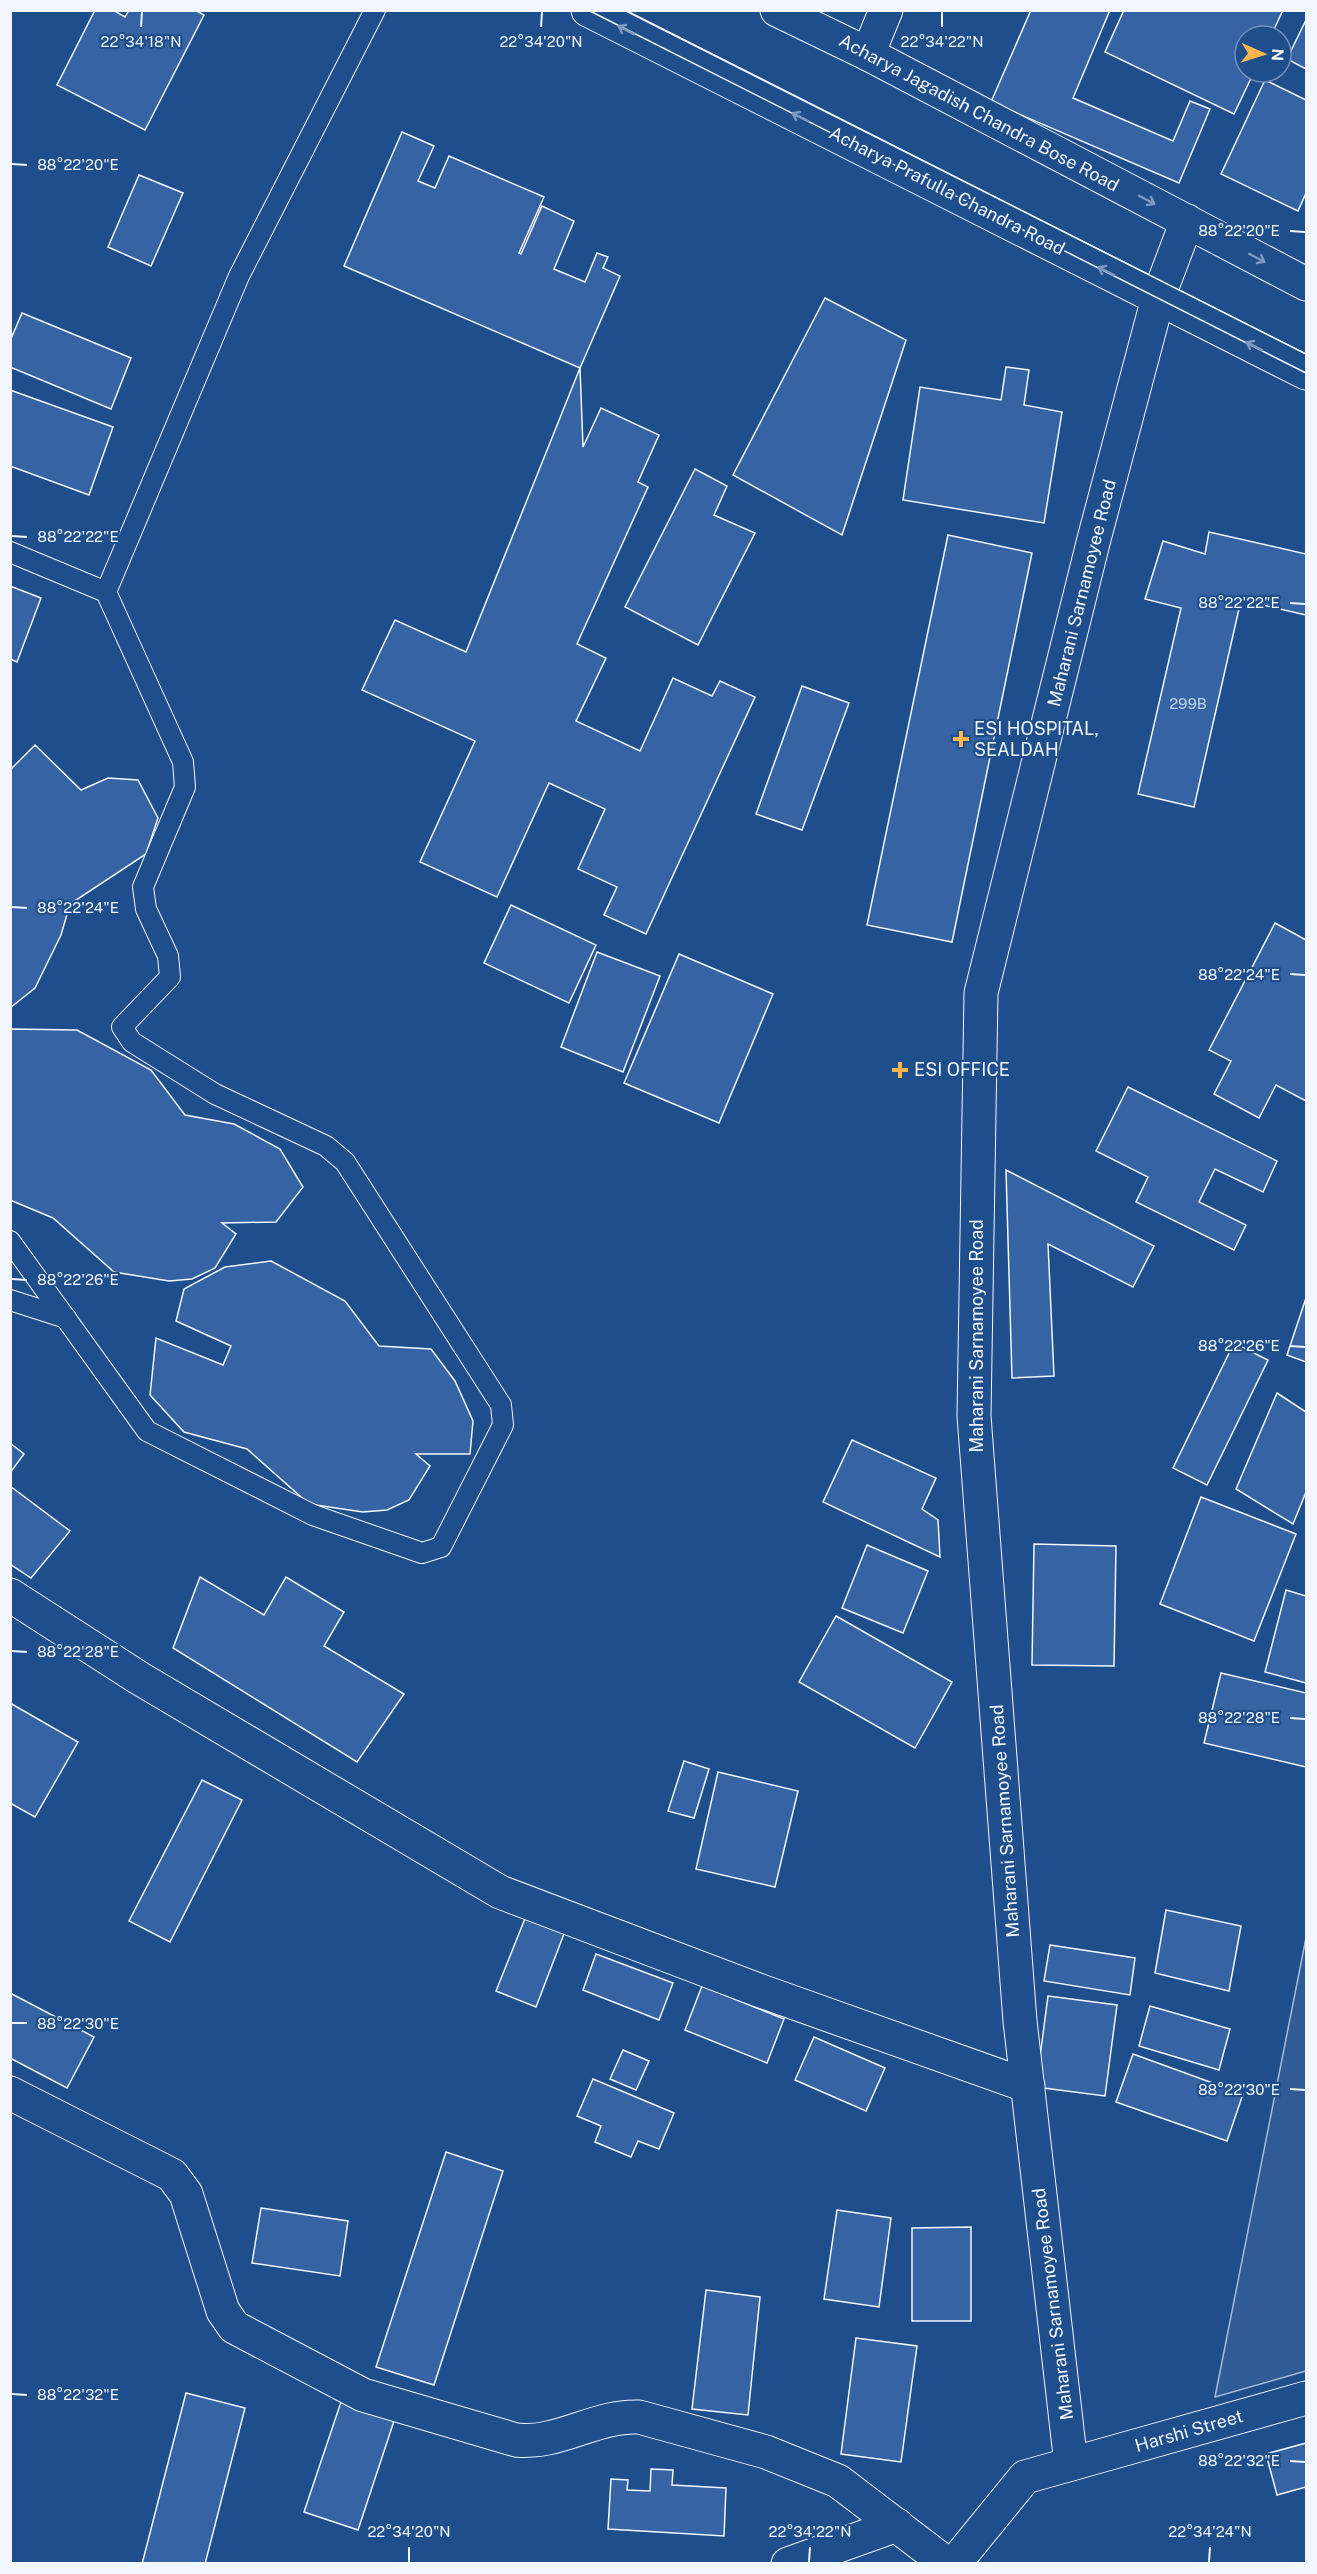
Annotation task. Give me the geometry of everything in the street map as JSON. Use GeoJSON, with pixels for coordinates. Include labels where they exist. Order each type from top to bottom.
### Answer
{"type":"FeatureCollection","features":[{"type":"Feature","properties":{"kind":"street","name":"Acharya Prafulla Chandra Road"},"geometry":{"type":"LineString","coordinates":[[588,10],[1306,373]]}},
{"type":"Feature","properties":{"kind":"street","name":"Acharya Jagadish Chandra Bose Road"},"geometry":{"type":"LineString","coordinates":[[777,10],[868,54],[1306,284]]}},
{"type":"Feature","properties":{"kind":"street"},"geometry":{"type":"LineString","coordinates":[[868,54],[886,10]]}},
{"type":"Feature","properties":{"kind":"street","name":"Maharani Sarnamoyee Road"},"geometry":{"type":"LineString","coordinates":[[1071,2464],[1020,2021],[974,1416],[981,993],[1094,539],[1158,298],[1187,222]]}},
{"type":"Feature","properties":{"kind":"street"},"geometry":{"type":"LineString","coordinates":[[10,1595],[139,1678],[500,1892],[761,1991],[1028,2086]]}},
{"type":"Feature","properties":{"kind":"street"},"geometry":{"type":"LineString","coordinates":[[10,2092],[172,2175],[186,2194],[223,2311],[234,2326],[363,2395],[516,2440],[533,2442],[618,2416],[639,2417],[766,2452],[838,2481],[947,2564]]}},
{"type":"Feature","properties":{"kind":"street","name":"Harshi Street"},"geometry":{"type":"LineString","coordinates":[[954,2564],[1025,2477],[1306,2398]]}},
{"type":"Feature","properties":{"kind":"street"},"geometry":{"type":"LineString","coordinates":[[789,2564],[897,2524]]}},
{"type":"Feature","properties":{"kind":"lane"},"geometry":{"type":"LineString","coordinates":[[106,592],[239,276],[375,10]]}},
{"type":"Feature","properties":{"kind":"lane"},"geometry":{"type":"LineString","coordinates":[[10,552],[106,592],[183,762],[185,786],[143,887],[146,909],[168,956],[170,977],[122,1027],[132,1042],[215,1095],[326,1146],[345,1161],[501,1404],[503,1425],[441,1546],[422,1553],[314,1515],[147,1431],[10,1240]]}},
{"type":"Feature","properties":{"kind":"lane"},"geometry":{"type":"LineString","coordinates":[[10,1300],[66,1318]]}},
{"type":"Feature","properties":{"kind":"shaded area"},"geometry":{"type":"Polygon","coordinates":[[[1306,1938],[1306,2371],[1215,2397],[1306,1938]]]}},
{"type":"Feature","properties":{"kind":"building"},"geometry":{"type":"Polygon","coordinates":[[[95,10],[113,10],[125,17],[129,10],[195,10],[204,15],[145,130],[57,85],[95,10]]]}},
{"type":"Feature","properties":{"kind":"building"},"geometry":{"type":"Polygon","coordinates":[[[1031,10],[1110,10],[1073,98],[1173,141],[1190,101],[1210,109],[1179,183],[991,102],[1031,10]]]}},
{"type":"Feature","properties":{"kind":"building"},"geometry":{"type":"Polygon","coordinates":[[[1124,10],[1283,10],[1277,24],[1233,24],[1233,84],[1248,84],[1234,114],[1105,52],[1124,10]]]}},
{"type":"Feature","properties":{"kind":"building"},"geometry":{"type":"Polygon","coordinates":[[[1306,20],[1306,69],[1293,62],[1293,47],[1306,20]]]}},
{"type":"Feature","properties":{"kind":"building"},"geometry":{"type":"Polygon","coordinates":[[[1263,84],[1273,84],[1306,100],[1306,193],[1298,211],[1221,174],[1263,84]]]}},
{"type":"Feature","properties":{"kind":"building"},"geometry":{"type":"Polygon","coordinates":[[[402,132],[434,146],[418,181],[435,188],[449,156],[544,197],[519,253],[521,254],[542,206],[574,221],[554,269],[585,282],[597,253],[608,257],[603,268],[620,276],[580,368],[344,266],[402,132]]]}},
{"type":"Feature","properties":{"kind":"building"},"geometry":{"type":"Polygon","coordinates":[[[139,175],[183,193],[151,266],[108,247],[139,175]]]}},
{"type":"Feature","properties":{"kind":"building"},"geometry":{"type":"Polygon","coordinates":[[[825,298],[906,340],[842,535],[733,475],[825,298]]]}},
{"type":"Feature","properties":{"kind":"building"},"geometry":{"type":"Polygon","coordinates":[[[22,313],[131,358],[111,409],[10,367],[10,341],[22,313]]]}},
{"type":"Feature","properties":{"kind":"building"},"geometry":{"type":"Polygon","coordinates":[[[1006,367],[1029,370],[1024,405],[1062,412],[1044,523],[903,500],[920,387],[1001,400],[1006,367]]]}},
{"type":"Feature","properties":{"kind":"building"},"geometry":{"type":"Polygon","coordinates":[[[580,368],[583,447],[601,408],[659,435],[638,482],[648,487],[577,644],[606,658],[576,721],[640,751],[673,678],[712,696],[720,681],[755,697],[646,934],[604,915],[617,887],[578,869],[605,809],[549,783],[497,897],[420,862],[475,741],[362,690],[395,620],[466,652],[580,368]]]}},
{"type":"Feature","properties":{"kind":"building"},"geometry":{"type":"Polygon","coordinates":[[[10,390],[113,427],[89,495],[10,466],[10,390]]]}},
{"type":"Feature","properties":{"kind":"building"},"geometry":{"type":"Polygon","coordinates":[[[695,469],[727,486],[714,515],[755,533],[698,645],[625,607],[695,469]]]}},
{"type":"Feature","properties":{"kind":"building"},"geometry":{"type":"Polygon","coordinates":[[[1209,532],[1306,554],[1306,615],[1241,600],[1194,807],[1138,794],[1181,608],[1145,599],[1163,541],[1205,554],[1209,532]]]}},
{"type":"Feature","properties":{"kind":"building"},"geometry":{"type":"Polygon","coordinates":[[[948,535],[1032,553],[952,942],[867,925],[948,535]]]}},
{"type":"Feature","properties":{"kind":"building"},"geometry":{"type":"Polygon","coordinates":[[[10,586],[41,598],[17,662],[10,659],[10,586]]]}},
{"type":"Feature","properties":{"kind":"building"},"geometry":{"type":"Polygon","coordinates":[[[802,686],[849,703],[802,830],[756,814],[802,686]]]}},
{"type":"Feature","properties":{"kind":"building"},"geometry":{"type":"Polygon","coordinates":[[[35,745],[81,790],[108,778],[138,780],[158,818],[146,854],[70,904],[61,935],[35,988],[10,1008],[10,770],[35,745]]]}},
{"type":"Feature","properties":{"kind":"building"},"geometry":{"type":"Polygon","coordinates":[[[511,905],[596,945],[569,1003],[484,963],[511,905]]]}},
{"type":"Feature","properties":{"kind":"building"},"geometry":{"type":"Polygon","coordinates":[[[1275,923],[1306,940],[1306,1101],[1276,1085],[1259,1118],[1214,1094],[1231,1061],[1209,1050],[1275,923]]]}},
{"type":"Feature","properties":{"kind":"building"},"geometry":{"type":"Polygon","coordinates":[[[597,952],[660,976],[623,1072],[561,1047],[597,952]]]}},
{"type":"Feature","properties":{"kind":"building"},"geometry":{"type":"Polygon","coordinates":[[[679,954],[773,994],[719,1123],[624,1083],[679,954]]]}},
{"type":"Feature","properties":{"kind":"building"},"geometry":{"type":"Polygon","coordinates":[[[10,1029],[77,1030],[151,1070],[185,1115],[234,1124],[280,1149],[303,1187],[276,1222],[222,1223],[236,1234],[215,1268],[192,1279],[169,1281],[114,1272],[53,1218],[10,1200],[10,1029]]]}},
{"type":"Feature","properties":{"kind":"building"},"geometry":{"type":"Polygon","coordinates":[[[1128,1087],[1277,1161],[1263,1192],[1215,1169],[1199,1202],[1246,1225],[1234,1250],[1136,1202],[1148,1177],[1096,1151],[1128,1087]]]}},
{"type":"Feature","properties":{"kind":"building"},"geometry":{"type":"Polygon","coordinates":[[[1006,1170],[1154,1246],[1133,1287],[1048,1244],[1054,1376],[1012,1378],[1006,1170]]]}},
{"type":"Feature","properties":{"kind":"building"},"geometry":{"type":"Polygon","coordinates":[[[271,1261],[345,1301],[379,1346],[431,1349],[455,1381],[473,1421],[470,1454],[416,1454],[430,1466],[409,1500],[387,1510],[363,1512],[309,1504],[247,1449],[184,1432],[150,1395],[156,1338],[223,1365],[231,1346],[176,1321],[184,1289],[225,1267],[271,1261]]]}},
{"type":"Feature","properties":{"kind":"building"},"geometry":{"type":"Polygon","coordinates":[[[1306,1298],[1306,1362],[1287,1355],[1306,1298]]]}},
{"type":"Feature","properties":{"kind":"building"},"geometry":{"type":"Polygon","coordinates":[[[1234,1343],[1268,1360],[1207,1485],[1173,1468],[1234,1343]]]}},
{"type":"Feature","properties":{"kind":"building"},"geometry":{"type":"Polygon","coordinates":[[[1277,1393],[1306,1412],[1306,1492],[1293,1524],[1236,1489],[1277,1393]]]}},
{"type":"Feature","properties":{"kind":"building"},"geometry":{"type":"Polygon","coordinates":[[[852,1440],[936,1478],[922,1509],[938,1520],[940,1557],[823,1502],[852,1440]]]}},
{"type":"Feature","properties":{"kind":"building"},"geometry":{"type":"Polygon","coordinates":[[[10,1443],[24,1454],[10,1473],[10,1443]]]}},
{"type":"Feature","properties":{"kind":"building"},"geometry":{"type":"Polygon","coordinates":[[[10,1486],[70,1531],[31,1578],[10,1564],[10,1486]]]}},
{"type":"Feature","properties":{"kind":"building"},"geometry":{"type":"Polygon","coordinates":[[[1201,1497],[1296,1534],[1254,1641],[1160,1604],[1201,1497]]]}},
{"type":"Feature","properties":{"kind":"building"},"geometry":{"type":"Polygon","coordinates":[[[1034,1544],[1116,1546],[1114,1666],[1032,1665],[1034,1544]]]}},
{"type":"Feature","properties":{"kind":"building"},"geometry":{"type":"Polygon","coordinates":[[[867,1545],[928,1571],[903,1633],[842,1608],[867,1545]]]}},
{"type":"Feature","properties":{"kind":"building"},"geometry":{"type":"Polygon","coordinates":[[[200,1577],[264,1615],[286,1577],[344,1612],[324,1646],[404,1694],[357,1762],[173,1648],[200,1577]]]}},
{"type":"Feature","properties":{"kind":"building"},"geometry":{"type":"Polygon","coordinates":[[[1286,1590],[1306,1596],[1306,1683],[1265,1672],[1286,1590]]]}},
{"type":"Feature","properties":{"kind":"building"},"geometry":{"type":"Polygon","coordinates":[[[836,1616],[952,1682],[915,1748],[799,1682],[836,1616]]]}},
{"type":"Feature","properties":{"kind":"building"},"geometry":{"type":"Polygon","coordinates":[[[1221,1673],[1306,1693],[1306,1767],[1204,1743],[1221,1673]]]}},
{"type":"Feature","properties":{"kind":"building"},"geometry":{"type":"Polygon","coordinates":[[[10,1703],[78,1742],[35,1817],[10,1803],[10,1703]]]}},
{"type":"Feature","properties":{"kind":"building"},"geometry":{"type":"Polygon","coordinates":[[[684,1761],[709,1769],[694,1818],[668,1811],[684,1761]]]}},
{"type":"Feature","properties":{"kind":"building"},"geometry":{"type":"Polygon","coordinates":[[[718,1772],[798,1791],[775,1887],[696,1869],[718,1772]]]}},
{"type":"Feature","properties":{"kind":"building"},"geometry":{"type":"Polygon","coordinates":[[[202,1780],[242,1800],[170,1942],[129,1921],[202,1780]]]}},
{"type":"Feature","properties":{"kind":"building"},"geometry":{"type":"Polygon","coordinates":[[[1166,1910],[1241,1926],[1229,1991],[1155,1973],[1166,1910]]]}},
{"type":"Feature","properties":{"kind":"building"},"geometry":{"type":"Polygon","coordinates":[[[528,1911],[567,1926],[536,2007],[496,1991],[528,1911]]]}},
{"type":"Feature","properties":{"kind":"building"},"geometry":{"type":"Polygon","coordinates":[[[1050,1945],[1135,1958],[1130,1995],[1044,1981],[1050,1945]]]}},
{"type":"Feature","properties":{"kind":"building"},"geometry":{"type":"Polygon","coordinates":[[[596,1954],[673,1983],[659,2020],[583,1990],[596,1954]]]}},
{"type":"Feature","properties":{"kind":"building"},"geometry":{"type":"Polygon","coordinates":[[[702,1986],[784,2019],[767,2063],[685,2030],[702,1986]]]}},
{"type":"Feature","properties":{"kind":"building"},"geometry":{"type":"Polygon","coordinates":[[[10,1993],[94,2037],[67,2088],[10,2058],[10,1993]]]}},
{"type":"Feature","properties":{"kind":"building"},"geometry":{"type":"Polygon","coordinates":[[[1048,1996],[1117,2005],[1105,2096],[1036,2087],[1048,1996]]]}},
{"type":"Feature","properties":{"kind":"building"},"geometry":{"type":"Polygon","coordinates":[[[1150,2006],[1230,2029],[1219,2070],[1139,2046],[1150,2006]]]}},
{"type":"Feature","properties":{"kind":"building"},"geometry":{"type":"Polygon","coordinates":[[[814,2037],[885,2068],[866,2111],[795,2080],[814,2037]]]}},
{"type":"Feature","properties":{"kind":"building"},"geometry":{"type":"Polygon","coordinates":[[[623,2050],[649,2061],[636,2090],[610,2079],[623,2050]]]}},
{"type":"Feature","properties":{"kind":"building"},"geometry":{"type":"Polygon","coordinates":[[[1133,2054],[1243,2094],[1227,2141],[1116,2102],[1133,2054]]]}},
{"type":"Feature","properties":{"kind":"building"},"geometry":{"type":"Polygon","coordinates":[[[593,2079],[674,2113],[659,2149],[638,2141],[631,2157],[595,2142],[601,2126],[577,2116],[593,2079]]]}},
{"type":"Feature","properties":{"kind":"building"},"geometry":{"type":"Polygon","coordinates":[[[446,2152],[503,2171],[434,2385],[376,2367],[446,2152]]]}},
{"type":"Feature","properties":{"kind":"building"},"geometry":{"type":"Polygon","coordinates":[[[261,2208],[348,2221],[340,2276],[252,2263],[261,2208]]]}},
{"type":"Feature","properties":{"kind":"building"},"geometry":{"type":"Polygon","coordinates":[[[837,2210],[891,2218],[879,2307],[824,2299],[837,2210]]]}},
{"type":"Feature","properties":{"kind":"building"},"geometry":{"type":"Polygon","coordinates":[[[971,2227],[971,2321],[912,2321],[912,2228],[971,2227]]]}},
{"type":"Feature","properties":{"kind":"building"},"geometry":{"type":"Polygon","coordinates":[[[706,2290],[760,2297],[748,2415],[692,2409],[706,2290]]]}},
{"type":"Feature","properties":{"kind":"building"},"geometry":{"type":"Polygon","coordinates":[[[856,2338],[917,2346],[901,2462],[841,2454],[856,2338]]]}},
{"type":"Feature","properties":{"kind":"building"},"geometry":{"type":"Polygon","coordinates":[[[186,2393],[245,2408],[205,2564],[142,2564],[186,2393]]]}},
{"type":"Feature","properties":{"kind":"building"},"geometry":{"type":"Polygon","coordinates":[[[341,2402],[394,2421],[358,2530],[304,2512],[341,2402]]]}},
{"type":"Feature","properties":{"kind":"building"},"geometry":{"type":"Polygon","coordinates":[[[1306,2443],[1306,2487],[1277,2495],[1266,2454],[1306,2443]]]}},
{"type":"Feature","properties":{"kind":"building"},"geometry":{"type":"Polygon","coordinates":[[[651,2469],[673,2470],[672,2485],[726,2488],[724,2536],[608,2529],[611,2479],[628,2480],[627,2490],[650,2491],[651,2469]]]}},
{"type":"Feature","properties":{"kind":"tram line"},"geometry":{"type":"LineString","coordinates":[[588,10],[1306,373]]}},
{"type":"Feature","properties":{"kind":"tram line"},"geometry":{"type":"LineString","coordinates":[[624,10],[1306,354]]}},
{"type":"Feature","properties":{"kind":"place","name":"ESI HOSPITAL, SEALDAH"},"geometry":{"type":"Point","coordinates":[961,739]}},
{"type":"Feature","properties":{"kind":"place","name":"ESI OFFICE"},"geometry":{"type":"Point","coordinates":[900,1070]}}]}
